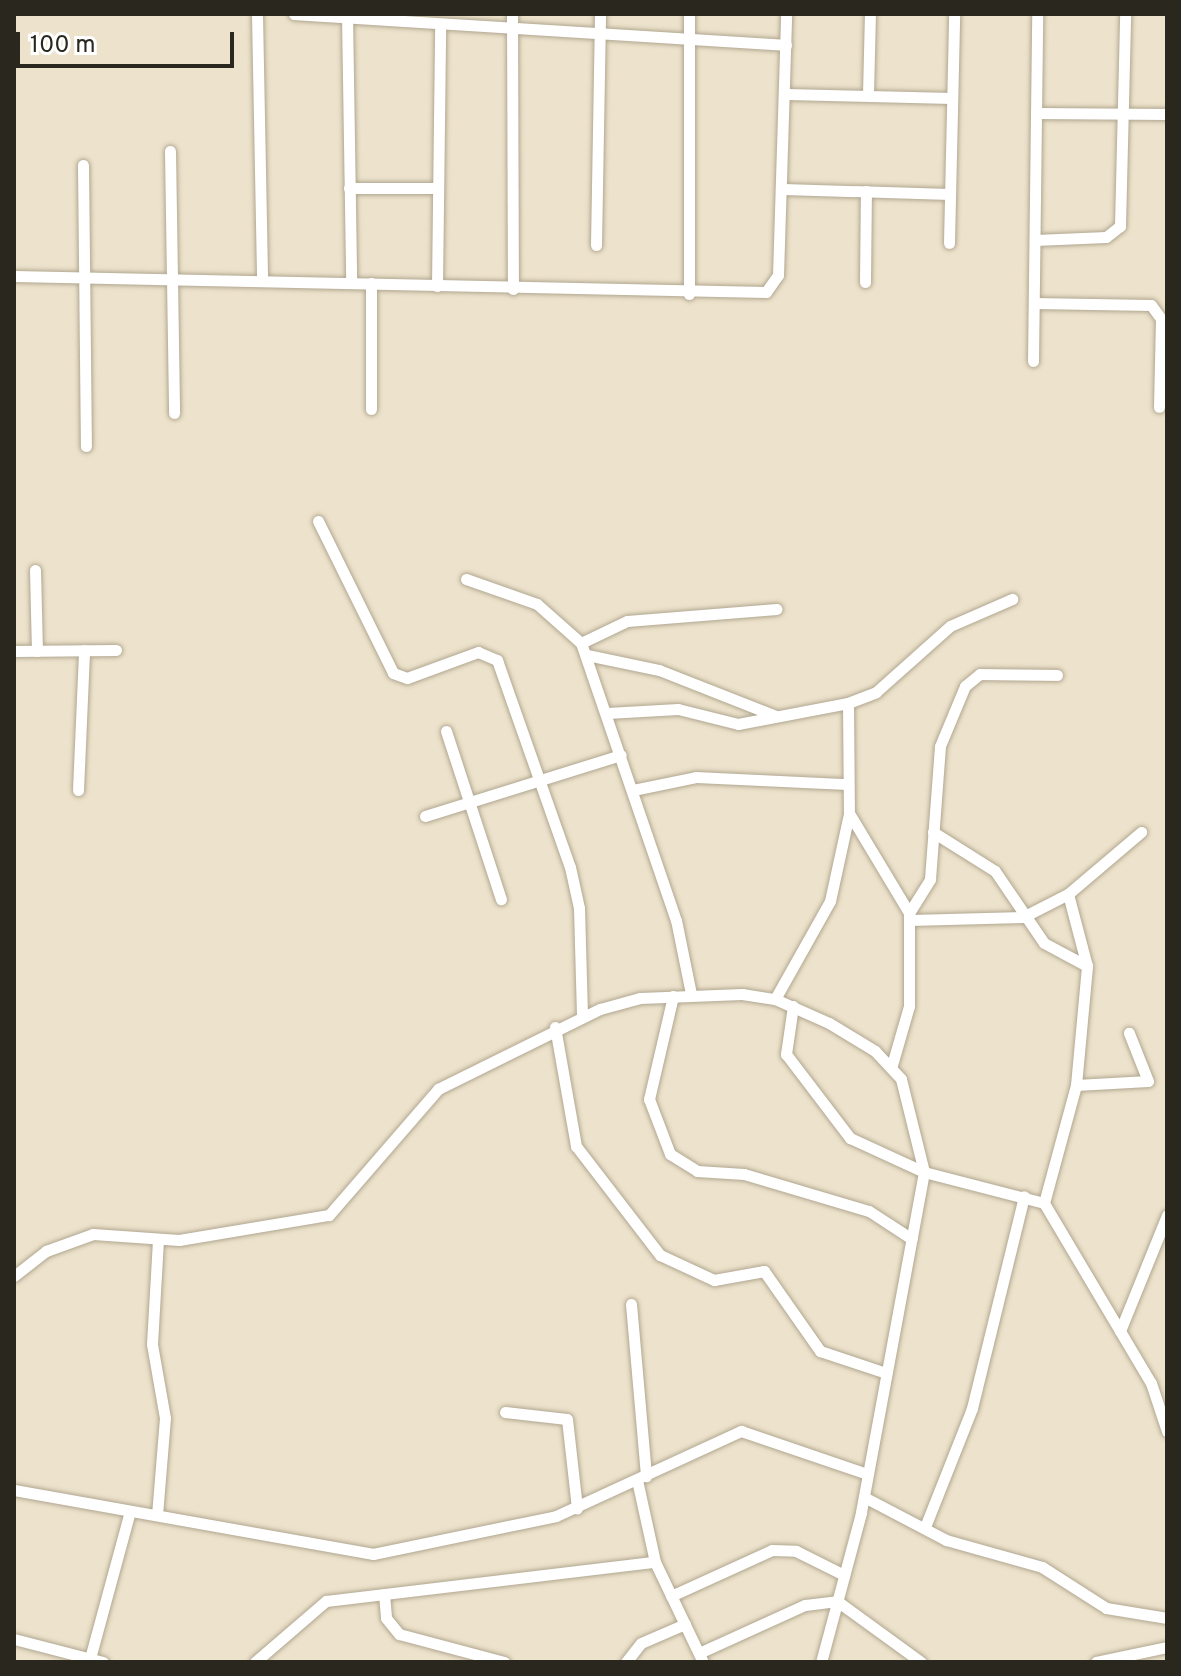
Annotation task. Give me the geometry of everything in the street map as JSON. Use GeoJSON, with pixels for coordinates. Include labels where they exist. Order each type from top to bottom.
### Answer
{"type":"FeatureCollection","features":[{"type":"Feature","properties":{"kind":"street"},"geometry":{"type":"LineString","coordinates":[[257,14],[262,281]]}},
{"type":"Feature","properties":{"kind":"street"},"geometry":{"type":"LineString","coordinates":[[294,14],[786,45]]}},
{"type":"Feature","properties":{"kind":"street"},"geometry":{"type":"LineString","coordinates":[[512,14],[513,289]]}},
{"type":"Feature","properties":{"kind":"street"},"geometry":{"type":"LineString","coordinates":[[596,245],[600,14]]}},
{"type":"Feature","properties":{"kind":"street"},"geometry":{"type":"LineString","coordinates":[[689,14],[689,294]]}},
{"type":"Feature","properties":{"kind":"street"},"geometry":{"type":"LineString","coordinates":[[14,276],[371,283],[689,294],[774,287],[783,189],[786,14]]}},
{"type":"Feature","properties":{"kind":"street"},"geometry":{"type":"LineString","coordinates":[[868,94],[870,14]]}},
{"type":"Feature","properties":{"kind":"street"},"geometry":{"type":"LineString","coordinates":[[949,243],[954,14]]}},
{"type":"Feature","properties":{"kind":"street"},"geometry":{"type":"LineString","coordinates":[[1033,361],[1037,14]]}},
{"type":"Feature","properties":{"kind":"street"},"geometry":{"type":"LineString","coordinates":[[1035,240],[1116,233],[1124,114],[1125,14]]}},
{"type":"Feature","properties":{"kind":"street"},"geometry":{"type":"LineString","coordinates":[[347,16],[351,283]]}},
{"type":"Feature","properties":{"kind":"street"},"geometry":{"type":"LineString","coordinates":[[437,286],[440,24]]}},
{"type":"Feature","properties":{"kind":"street"},"geometry":{"type":"LineString","coordinates":[[786,94],[952,98]]}},
{"type":"Feature","properties":{"kind":"street"},"geometry":{"type":"LineString","coordinates":[[1036,113],[1167,114]]}},
{"type":"Feature","properties":{"kind":"street"},"geometry":{"type":"LineString","coordinates":[[170,151],[174,413]]}},
{"type":"Feature","properties":{"kind":"street"},"geometry":{"type":"LineString","coordinates":[[83,165],[86,446]]}},
{"type":"Feature","properties":{"kind":"street"},"geometry":{"type":"LineString","coordinates":[[349,188],[438,188]]}},
{"type":"Feature","properties":{"kind":"street"},"geometry":{"type":"LineString","coordinates":[[783,189],[950,194]]}},
{"type":"Feature","properties":{"kind":"street"},"geometry":{"type":"LineString","coordinates":[[865,282],[866,191]]}},
{"type":"Feature","properties":{"kind":"street"},"geometry":{"type":"LineString","coordinates":[[371,283],[371,409]]}},
{"type":"Feature","properties":{"kind":"street"},"geometry":{"type":"LineString","coordinates":[[1034,303],[1151,305],[1161,319],[1159,407]]}},
{"type":"Feature","properties":{"kind":"street"},"geometry":{"type":"LineString","coordinates":[[318,521],[393,673],[407,678],[478,652],[497,660],[542,781],[579,908],[582,1016]]}},
{"type":"Feature","properties":{"kind":"street"},"geometry":{"type":"LineString","coordinates":[[35,570],[37,651]]}},
{"type":"Feature","properties":{"kind":"street"},"geometry":{"type":"LineString","coordinates":[[466,579],[537,604],[581,643],[676,920],[691,994]]}},
{"type":"Feature","properties":{"kind":"street"},"geometry":{"type":"LineString","coordinates":[[607,713],[678,709],[738,724],[848,703],[876,692],[950,626],[1012,599]]}},
{"type":"Feature","properties":{"kind":"street"},"geometry":{"type":"LineString","coordinates":[[581,643],[627,621],[777,609]]}},
{"type":"Feature","properties":{"kind":"street"},"geometry":{"type":"LineString","coordinates":[[78,790],[84,650]]}},
{"type":"Feature","properties":{"kind":"street"},"geometry":{"type":"LineString","coordinates":[[14,651],[116,650]]}},
{"type":"Feature","properties":{"kind":"street"},"geometry":{"type":"LineString","coordinates":[[587,655],[659,670],[777,717]]}},
{"type":"Feature","properties":{"kind":"street"},"geometry":{"type":"LineString","coordinates":[[909,916],[925,896],[940,746],[965,686],[980,674],[1057,675]]}},
{"type":"Feature","properties":{"kind":"street"},"geometry":{"type":"LineString","coordinates":[[775,999],[830,901],[849,813],[848,703]]}},
{"type":"Feature","properties":{"kind":"street"},"geometry":{"type":"LineString","coordinates":[[446,731],[501,899]]}},
{"type":"Feature","properties":{"kind":"street"},"geometry":{"type":"LineString","coordinates":[[425,816],[621,755]]}},
{"type":"Feature","properties":{"kind":"street"},"geometry":{"type":"LineString","coordinates":[[633,790],[696,777],[847,784]]}},
{"type":"Feature","properties":{"kind":"street"},"geometry":{"type":"LineString","coordinates":[[849,813],[909,916],[909,1006],[892,1065]]}},
{"type":"Feature","properties":{"kind":"street"},"geometry":{"type":"LineString","coordinates":[[933,832],[995,871],[1023,917],[1044,943],[1087,966]]}},
{"type":"Feature","properties":{"kind":"street"},"geometry":{"type":"LineString","coordinates":[[909,916],[1023,917],[1068,894],[1141,832]]}},
{"type":"Feature","properties":{"kind":"street"},"geometry":{"type":"LineString","coordinates":[[1044,1203],[1076,1085],[1087,966],[1068,894]]}},
{"type":"Feature","properties":{"kind":"street"},"geometry":{"type":"LineString","coordinates":[[14,1276],[71,1239],[112,1234],[158,1241],[329,1215],[438,1089],[582,1016],[691,994],[775,999],[793,1006],[892,1065],[910,1105],[924,1172],[864,1497],[821,1662]]}},
{"type":"Feature","properties":{"kind":"street"},"geometry":{"type":"LineString","coordinates":[[673,996],[649,1099],[670,1154],[697,1171],[744,1174],[869,1211],[912,1239]]}},
{"type":"Feature","properties":{"kind":"street"},"geometry":{"type":"LineString","coordinates":[[793,1006],[786,1054],[812,1097],[868,1150],[924,1172],[1044,1203],[1120,1331],[1165,1416],[1167,1431]]}},
{"type":"Feature","properties":{"kind":"street"},"geometry":{"type":"LineString","coordinates":[[555,1027],[576,1146],[660,1255],[714,1280],[764,1271],[820,1351],[886,1373]]}},
{"type":"Feature","properties":{"kind":"street"},"geometry":{"type":"LineString","coordinates":[[1076,1085],[1148,1081],[1129,1033]]}},
{"type":"Feature","properties":{"kind":"street"},"geometry":{"type":"LineString","coordinates":[[925,1527],[967,1422],[1024,1196]]}},
{"type":"Feature","properties":{"kind":"street"},"geometry":{"type":"LineString","coordinates":[[1120,1331],[1167,1215]]}},
{"type":"Feature","properties":{"kind":"street"},"geometry":{"type":"LineString","coordinates":[[157,1515],[165,1418],[152,1344],[158,1241]]}},
{"type":"Feature","properties":{"kind":"street"},"geometry":{"type":"LineString","coordinates":[[631,1304],[642,1478],[655,1562],[701,1657],[805,1605],[837,1601],[921,1662]]}},
{"type":"Feature","properties":{"kind":"street"},"geometry":{"type":"LineString","coordinates":[[505,1412],[567,1419],[577,1508]]}},
{"type":"Feature","properties":{"kind":"street"},"geometry":{"type":"LineString","coordinates":[[14,1490],[373,1554],[451,1542],[577,1508],[741,1431],[867,1474]]}},
{"type":"Feature","properties":{"kind":"street"},"geometry":{"type":"LineString","coordinates":[[864,1497],[964,1547],[1042,1567],[1122,1614],[1167,1618]]}},
{"type":"Feature","properties":{"kind":"street"},"geometry":{"type":"LineString","coordinates":[[89,1660],[130,1511]]}},
{"type":"Feature","properties":{"kind":"street"},"geometry":{"type":"LineString","coordinates":[[671,1596],[772,1550],[796,1551],[844,1575]]}},
{"type":"Feature","properties":{"kind":"street"},"geometry":{"type":"LineString","coordinates":[[255,1662],[312,1607],[384,1594],[655,1562]]}},
{"type":"Feature","properties":{"kind":"street"},"geometry":{"type":"LineString","coordinates":[[384,1594],[386,1618],[399,1634],[504,1662]]}},
{"type":"Feature","properties":{"kind":"street"},"geometry":{"type":"LineString","coordinates":[[626,1662],[641,1643],[685,1624]]}},
{"type":"Feature","properties":{"kind":"street"},"geometry":{"type":"LineString","coordinates":[[14,1639],[103,1662]]}},
{"type":"Feature","properties":{"kind":"street"},"geometry":{"type":"LineString","coordinates":[[1096,1662],[1167,1647]]}}]}
